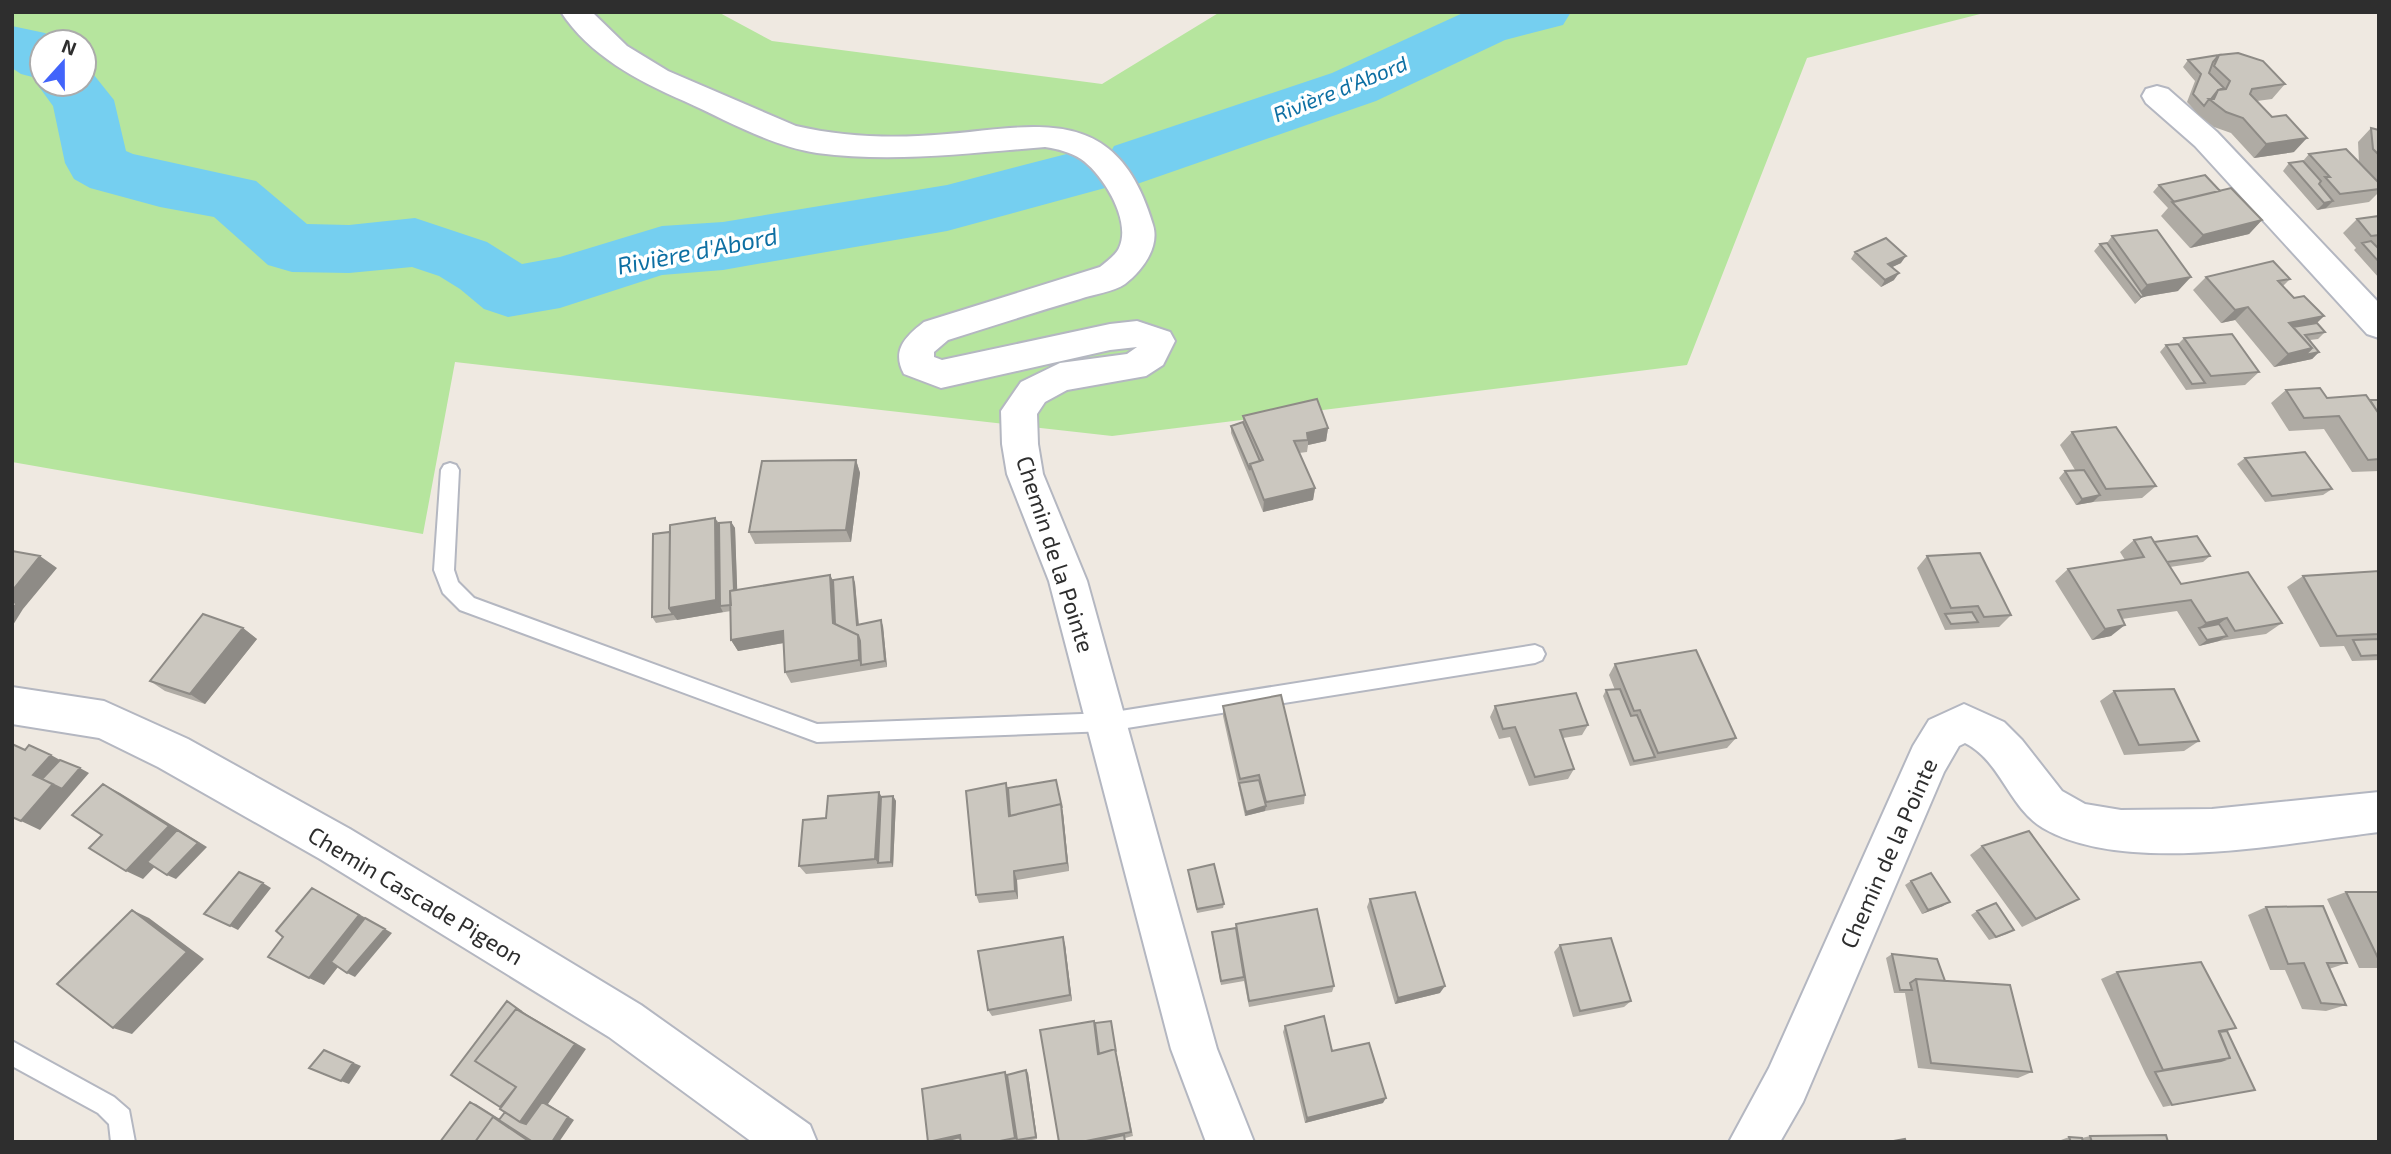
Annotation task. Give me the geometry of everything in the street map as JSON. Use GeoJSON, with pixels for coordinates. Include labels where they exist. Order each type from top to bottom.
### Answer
{"type":"FeatureCollection","features":[{"type":"Feature","properties":{"kind":"street","name":"Chemin de la Pointe"},"geometry":{"type":"LineString","coordinates":[[575,12],[617,52],[657,78],[788,135],[817,142],[916,147],[1045,136],[1079,145],[1108,164],[1131,202],[1139,231],[1135,254],[1112,276],[936,331],[917,346],[916,364],[940,374],[1110,338],[1137,334],[1157,341],[1151,356],[1134,366],[1060,377],[1033,392],[1019,411],[1020,444],[1025,474],[1068,581],[1194,1049],[1230,1142]]}},
{"type":"Feature","properties":{"kind":"street"},"geometry":{"type":"LineString","coordinates":[[2157,96],[2206,139],[2379,325]]}},
{"type":"Feature","properties":{"kind":"street","name":"Chemin Cascade Pigeon"},"geometry":{"type":"LineString","coordinates":[[12,705],[104,720],[173,753],[335,844],[625,1021],[793,1142]]}},
{"type":"Feature","properties":{"kind":"street","name":"Chemin de la Pointe"},"geometry":{"type":"LineString","coordinates":[[1753,1142],[1786,1085],[1927,760],[1944,733],[1965,723],[1988,734],[2010,756],[2032,792],[2059,815],[2089,828],[2162,833],[2379,813]]}},
{"type":"Feature","properties":{"kind":"lane"},"geometry":{"type":"LineString","coordinates":[[450,470],[444,570],[450,587],[467,604],[817,733],[1108,722],[1535,654]]}},
{"type":"Feature","properties":{"kind":"lane"},"geometry":{"type":"LineString","coordinates":[[12,1053],[106,1105],[121,1118],[123,1142]]}},
{"type":"Feature","properties":{"kind":"green space"},"geometry":{"type":"Polygon","coordinates":[[[12,12],[718,12],[772,41],[1102,84],[1220,12],[1988,12],[1807,58],[1687,365],[1112,436],[455,362],[423,534],[12,462],[12,12]]]}},
{"type":"Feature","properties":{"kind":"building"},"geometry":{"type":"Polygon","coordinates":[[[2238,53],[2263,61],[2285,84],[2252,89],[2250,94],[2272,117],[2286,115],[2307,138],[2266,144],[2243,118],[2226,112],[2209,99],[2214,99],[2218,90],[2226,89],[2230,81],[2214,66],[2219,55],[2238,53]]]}},
{"type":"Feature","properties":{"kind":"building"},"geometry":{"type":"Polygon","coordinates":[[[2219,55],[2209,73],[2224,88],[2218,90],[2204,106],[2193,94],[2201,74],[2188,60],[2219,55]]]}},
{"type":"Feature","properties":{"kind":"building"},"geometry":{"type":"Polygon","coordinates":[[[2371,128],[2379,130],[2379,155],[2373,149],[2371,128]]]}},
{"type":"Feature","properties":{"kind":"building"},"geometry":{"type":"Polygon","coordinates":[[[2346,149],[2379,183],[2379,189],[2340,194],[2325,177],[2330,177],[2309,154],[2346,149]]]}},
{"type":"Feature","properties":{"kind":"building"},"geometry":{"type":"Polygon","coordinates":[[[2303,161],[2321,181],[2319,184],[2333,201],[2324,203],[2289,163],[2303,161]]]}},
{"type":"Feature","properties":{"kind":"building"},"geometry":{"type":"Polygon","coordinates":[[[2205,175],[2220,191],[2174,202],[2159,185],[2205,175]]]}},
{"type":"Feature","properties":{"kind":"building"},"geometry":{"type":"Polygon","coordinates":[[[2231,188],[2262,220],[2203,235],[2172,202],[2231,188]]]}},
{"type":"Feature","properties":{"kind":"building"},"geometry":{"type":"Polygon","coordinates":[[[2379,216],[2379,235],[2371,236],[2357,219],[2379,216]]]}},
{"type":"Feature","properties":{"kind":"building"},"geometry":{"type":"Polygon","coordinates":[[[2157,230],[2191,277],[2147,285],[2112,236],[2157,230]]]}},
{"type":"Feature","properties":{"kind":"building"},"geometry":{"type":"Polygon","coordinates":[[[1886,238],[1906,256],[1888,264],[1899,273],[1885,280],[1855,252],[1886,238]]]}},
{"type":"Feature","properties":{"kind":"building"},"geometry":{"type":"Polygon","coordinates":[[[2371,241],[2379,249],[2379,262],[2362,243],[2371,241]]]}},
{"type":"Feature","properties":{"kind":"building"},"geometry":{"type":"Polygon","coordinates":[[[2107,243],[2144,296],[2141,297],[2100,244],[2107,243]]]}},
{"type":"Feature","properties":{"kind":"building"},"geometry":{"type":"Polygon","coordinates":[[[2273,261],[2290,279],[2278,281],[2294,298],[2304,296],[2324,316],[2289,323],[2312,348],[2288,354],[2248,307],[2235,310],[2206,277],[2273,261]]]}},
{"type":"Feature","properties":{"kind":"building"},"geometry":{"type":"Polygon","coordinates":[[[2317,323],[2325,332],[2305,335],[2319,352],[2305,355],[2312,348],[2293,327],[2317,323]]]}},
{"type":"Feature","properties":{"kind":"building"},"geometry":{"type":"Polygon","coordinates":[[[2232,334],[2259,372],[2211,376],[2184,338],[2232,334]]]}},
{"type":"Feature","properties":{"kind":"building"},"geometry":{"type":"Polygon","coordinates":[[[2178,344],[2205,383],[2192,384],[2166,345],[2178,344]]]}},
{"type":"Feature","properties":{"kind":"building"},"geometry":{"type":"Polygon","coordinates":[[[2320,388],[2327,398],[2366,395],[2379,414],[2379,459],[2368,460],[2339,416],[2304,418],[2286,390],[2320,388]]]}},
{"type":"Feature","properties":{"kind":"building"},"geometry":{"type":"Polygon","coordinates":[[[1317,399],[1328,428],[1307,433],[1308,440],[1294,441],[1315,488],[1264,500],[1250,464],[1263,460],[1243,416],[1317,399]]]}},
{"type":"Feature","properties":{"kind":"building"},"geometry":{"type":"Polygon","coordinates":[[[2370,400],[2379,400],[2379,414],[2370,400]]]}},
{"type":"Feature","properties":{"kind":"building"},"geometry":{"type":"Polygon","coordinates":[[[1243,422],[1260,461],[1250,464],[1250,470],[1231,426],[1243,422]]]}},
{"type":"Feature","properties":{"kind":"building"},"geometry":{"type":"Polygon","coordinates":[[[2116,427],[2156,486],[2106,489],[2072,432],[2116,427]]]}},
{"type":"Feature","properties":{"kind":"building"},"geometry":{"type":"Polygon","coordinates":[[[2305,452],[2332,489],[2272,496],[2245,458],[2305,452]]]}},
{"type":"Feature","properties":{"kind":"building"},"geometry":{"type":"Polygon","coordinates":[[[856,460],[846,530],[749,532],[762,461],[856,460]]]}},
{"type":"Feature","properties":{"kind":"building"},"geometry":{"type":"Polygon","coordinates":[[[2084,470],[2100,495],[2082,499],[2065,471],[2084,470]]]}},
{"type":"Feature","properties":{"kind":"building"},"geometry":{"type":"Polygon","coordinates":[[[715,518],[716,600],[669,608],[670,525],[715,518]]]}},
{"type":"Feature","properties":{"kind":"building"},"geometry":{"type":"Polygon","coordinates":[[[731,522],[734,590],[730,591],[731,605],[720,606],[719,523],[731,522]]]}},
{"type":"Feature","properties":{"kind":"building"},"geometry":{"type":"Polygon","coordinates":[[[670,532],[669,608],[673,614],[652,617],[653,534],[670,532]]]}},
{"type":"Feature","properties":{"kind":"building"},"geometry":{"type":"Polygon","coordinates":[[[2197,536],[2210,556],[2167,562],[2154,542],[2197,536]]]}},
{"type":"Feature","properties":{"kind":"building"},"geometry":{"type":"Polygon","coordinates":[[[2151,537],[2181,584],[2248,572],[2282,623],[2235,631],[2227,618],[2206,623],[2191,600],[2118,610],[2125,625],[2105,629],[2068,569],[2144,557],[2134,540],[2151,537]]]}},
{"type":"Feature","properties":{"kind":"building"},"geometry":{"type":"Polygon","coordinates":[[[12,551],[40,556],[12,591],[12,551]]]}},
{"type":"Feature","properties":{"kind":"building"},"geometry":{"type":"Polygon","coordinates":[[[1980,553],[2011,615],[1984,617],[1978,606],[1951,608],[1927,556],[1980,553]]]}},
{"type":"Feature","properties":{"kind":"building"},"geometry":{"type":"Polygon","coordinates":[[[2379,571],[2379,634],[2337,636],[2303,576],[2379,571]]]}},
{"type":"Feature","properties":{"kind":"building"},"geometry":{"type":"Polygon","coordinates":[[[830,575],[833,623],[858,635],[859,660],[785,672],[783,631],[731,640],[730,591],[830,575]]]}},
{"type":"Feature","properties":{"kind":"building"},"geometry":{"type":"Polygon","coordinates":[[[853,577],[857,625],[881,620],[885,661],[861,665],[858,635],[835,624],[833,580],[853,577]]]}},
{"type":"Feature","properties":{"kind":"building"},"geometry":{"type":"Polygon","coordinates":[[[1972,612],[1978,622],[1951,624],[1945,614],[1972,612]]]}},
{"type":"Feature","properties":{"kind":"building"},"geometry":{"type":"Polygon","coordinates":[[[203,614],[243,628],[190,694],[150,681],[203,614]]]}},
{"type":"Feature","properties":{"kind":"building"},"geometry":{"type":"Polygon","coordinates":[[[2219,624],[2227,636],[2207,640],[2199,628],[2219,624]]]}},
{"type":"Feature","properties":{"kind":"building"},"geometry":{"type":"Polygon","coordinates":[[[2379,639],[2379,655],[2361,656],[2353,640],[2379,639]]]}},
{"type":"Feature","properties":{"kind":"building"},"geometry":{"type":"Polygon","coordinates":[[[1696,650],[1736,738],[1658,753],[1640,710],[1634,711],[1615,664],[1696,650]]]}},
{"type":"Feature","properties":{"kind":"building"},"geometry":{"type":"Polygon","coordinates":[[[1620,689],[1631,716],[1637,715],[1655,757],[1634,761],[1606,690],[1620,689]]]}},
{"type":"Feature","properties":{"kind":"building"},"geometry":{"type":"Polygon","coordinates":[[[2174,689],[2199,741],[2139,745],[2114,691],[2174,689]]]}},
{"type":"Feature","properties":{"kind":"building"},"geometry":{"type":"Polygon","coordinates":[[[1576,693],[1588,725],[1560,730],[1574,769],[1535,777],[1515,727],[1503,729],[1495,706],[1576,693]]]}},
{"type":"Feature","properties":{"kind":"building"},"geometry":{"type":"Polygon","coordinates":[[[1281,695],[1305,795],[1266,802],[1259,775],[1240,779],[1223,706],[1281,695]]]}},
{"type":"Feature","properties":{"kind":"building"},"geometry":{"type":"Polygon","coordinates":[[[12,744],[25,750],[29,745],[51,755],[33,775],[53,784],[21,821],[12,817],[12,744]]]}},
{"type":"Feature","properties":{"kind":"building"},"geometry":{"type":"Polygon","coordinates":[[[60,760],[80,768],[62,789],[42,779],[60,760]]]}},
{"type":"Feature","properties":{"kind":"building"},"geometry":{"type":"Polygon","coordinates":[[[1056,780],[1062,808],[1061,804],[1010,816],[1008,788],[1056,780]]]}},
{"type":"Feature","properties":{"kind":"building"},"geometry":{"type":"Polygon","coordinates":[[[1259,780],[1266,806],[1246,812],[1239,783],[1259,780]]]}},
{"type":"Feature","properties":{"kind":"building"},"geometry":{"type":"Polygon","coordinates":[[[1006,783],[1009,816],[1061,804],[1067,863],[1014,871],[1015,891],[976,895],[966,791],[1006,783]]]}},
{"type":"Feature","properties":{"kind":"building"},"geometry":{"type":"Polygon","coordinates":[[[103,784],[169,826],[126,871],[89,848],[102,835],[72,815],[103,784]]]}},
{"type":"Feature","properties":{"kind":"building"},"geometry":{"type":"Polygon","coordinates":[[[879,792],[875,859],[799,866],[803,820],[826,818],[828,796],[879,792]]]}},
{"type":"Feature","properties":{"kind":"building"},"geometry":{"type":"Polygon","coordinates":[[[893,796],[891,862],[878,863],[881,797],[893,796]]]}},
{"type":"Feature","properties":{"kind":"building"},"geometry":{"type":"Polygon","coordinates":[[[177,830],[198,843],[167,875],[147,862],[177,830]]]}},
{"type":"Feature","properties":{"kind":"building"},"geometry":{"type":"Polygon","coordinates":[[[2029,831],[2079,899],[2036,919],[1982,846],[2029,831]]]}},
{"type":"Feature","properties":{"kind":"building"},"geometry":{"type":"Polygon","coordinates":[[[1214,864],[1224,904],[1197,909],[1188,870],[1214,864]]]}},
{"type":"Feature","properties":{"kind":"building"},"geometry":{"type":"Polygon","coordinates":[[[239,872],[263,883],[230,926],[204,914],[239,872]]]}},
{"type":"Feature","properties":{"kind":"building"},"geometry":{"type":"Polygon","coordinates":[[[1931,873],[1950,902],[1928,910],[1911,881],[1931,873]]]}},
{"type":"Feature","properties":{"kind":"building"},"geometry":{"type":"Polygon","coordinates":[[[312,888],[359,915],[309,978],[268,957],[283,937],[276,931],[312,888]]]}},
{"type":"Feature","properties":{"kind":"building"},"geometry":{"type":"Polygon","coordinates":[[[1415,892],[1445,986],[1398,998],[1370,899],[1415,892]]]}},
{"type":"Feature","properties":{"kind":"building"},"geometry":{"type":"Polygon","coordinates":[[[2346,892],[2379,892],[2379,960],[2346,892]]]}},
{"type":"Feature","properties":{"kind":"building"},"geometry":{"type":"Polygon","coordinates":[[[1996,903],[2014,930],[1996,937],[1977,911],[1996,903]]]}},
{"type":"Feature","properties":{"kind":"building"},"geometry":{"type":"Polygon","coordinates":[[[2323,906],[2347,963],[2327,963],[2346,1005],[2321,1003],[2304,963],[2288,964],[2266,907],[2323,906]]]}},
{"type":"Feature","properties":{"kind":"building"},"geometry":{"type":"Polygon","coordinates":[[[1317,909],[1334,986],[1249,1001],[1236,924],[1317,909]]]}},
{"type":"Feature","properties":{"kind":"building"},"geometry":{"type":"Polygon","coordinates":[[[132,910],[187,952],[113,1028],[57,984],[132,910]]]}},
{"type":"Feature","properties":{"kind":"building"},"geometry":{"type":"Polygon","coordinates":[[[365,918],[385,929],[347,973],[331,962],[365,918]]]}},
{"type":"Feature","properties":{"kind":"building"},"geometry":{"type":"Polygon","coordinates":[[[1236,928],[1244,977],[1221,981],[1212,932],[1236,928]]]}},
{"type":"Feature","properties":{"kind":"building"},"geometry":{"type":"Polygon","coordinates":[[[1063,937],[1070,995],[988,1010],[978,951],[1063,937]]]}},
{"type":"Feature","properties":{"kind":"building"},"geometry":{"type":"Polygon","coordinates":[[[1611,938],[1631,1001],[1580,1011],[1560,945],[1611,938]]]}},
{"type":"Feature","properties":{"kind":"building"},"geometry":{"type":"Polygon","coordinates":[[[1892,954],[1937,959],[1945,981],[1916,979],[1910,983],[1912,990],[1900,990],[1892,954]]]}},
{"type":"Feature","properties":{"kind":"building"},"geometry":{"type":"Polygon","coordinates":[[[2201,962],[2236,1028],[2219,1031],[2230,1058],[2163,1070],[2117,972],[2201,962]]]}},
{"type":"Feature","properties":{"kind":"building"},"geometry":{"type":"Polygon","coordinates":[[[1916,979],[2010,985],[2032,1072],[1931,1063],[1916,979]]]}},
{"type":"Feature","properties":{"kind":"building"},"geometry":{"type":"Polygon","coordinates":[[[507,1001],[522,1012],[516,1009],[475,1061],[516,1087],[500,1107],[451,1075],[507,1001]]]}},
{"type":"Feature","properties":{"kind":"building"},"geometry":{"type":"Polygon","coordinates":[[[516,1009],[575,1044],[520,1122],[500,1109],[516,1087],[475,1061],[516,1009]]]}},
{"type":"Feature","properties":{"kind":"building"},"geometry":{"type":"Polygon","coordinates":[[[1324,1016],[1332,1051],[1369,1043],[1386,1098],[1307,1118],[1285,1026],[1324,1016]]]}},
{"type":"Feature","properties":{"kind":"building"},"geometry":{"type":"Polygon","coordinates":[[[1094,1021],[1098,1054],[1115,1049],[1131,1132],[1081,1142],[1059,1142],[1040,1030],[1094,1021]]]}},
{"type":"Feature","properties":{"kind":"building"},"geometry":{"type":"Polygon","coordinates":[[[1111,1021],[1116,1052],[1115,1049],[1099,1054],[1095,1023],[1111,1021]]]}},
{"type":"Feature","properties":{"kind":"building"},"geometry":{"type":"Polygon","coordinates":[[[2227,1031],[2255,1090],[2172,1105],[2155,1072],[2230,1058],[2219,1032],[2227,1031]]]}},
{"type":"Feature","properties":{"kind":"building"},"geometry":{"type":"Polygon","coordinates":[[[324,1050],[353,1063],[341,1081],[309,1068],[324,1050]]]}},
{"type":"Feature","properties":{"kind":"building"},"geometry":{"type":"Polygon","coordinates":[[[1026,1070],[1036,1137],[1017,1140],[1007,1075],[1026,1070]]]}},
{"type":"Feature","properties":{"kind":"building"},"geometry":{"type":"Polygon","coordinates":[[[1005,1072],[1015,1138],[995,1142],[961,1142],[960,1135],[928,1142],[922,1089],[1005,1072]]]}},
{"type":"Feature","properties":{"kind":"building"},"geometry":{"type":"Polygon","coordinates":[[[470,1102],[499,1120],[493,1117],[475,1142],[440,1142],[470,1102]]]}},
{"type":"Feature","properties":{"kind":"building"},"geometry":{"type":"Polygon","coordinates":[[[542,1102],[568,1117],[552,1142],[533,1142],[499,1120],[505,1112],[526,1124],[542,1102]]]}},
{"type":"Feature","properties":{"kind":"building"},"geometry":{"type":"Polygon","coordinates":[[[493,1117],[530,1142],[475,1142],[493,1117]]]}},
{"type":"Feature","properties":{"kind":"building"},"geometry":{"type":"Polygon","coordinates":[[[1124,1135],[1125,1142],[1091,1142],[1124,1135]]]}},
{"type":"Feature","properties":{"kind":"building"},"geometry":{"type":"Polygon","coordinates":[[[2166,1135],[2168,1142],[2092,1142],[2090,1136],[2166,1135]]]}},
{"type":"Feature","properties":{"kind":"building"},"geometry":{"type":"Polygon","coordinates":[[[960,1137],[961,1142],[941,1142],[960,1137]]]}},
{"type":"Feature","properties":{"kind":"building"},"geometry":{"type":"Polygon","coordinates":[[[2069,1137],[2082,1138],[2083,1142],[2071,1142],[2069,1137]]]}},
{"type":"Feature","properties":{"kind":"waterway","name":"Rivière d'Abord"},"geometry":{"type":"LineString","coordinates":[[1137,162],[1354,87],[1487,25],[1542,12]]}},
{"type":"Feature","properties":{"kind":"waterway","name":"Rivière d'Abord"},"geometry":{"type":"LineString","coordinates":[[12,45],[28,50]]}},
{"type":"Feature","properties":{"kind":"waterway","name":"Rivière d'Abord"},"geometry":{"type":"LineString","coordinates":[[81,98],[97,163],[113,172],[160,184],[233,197],[292,248],[349,249],[415,242],[463,259],[484,271],[508,291],[560,283],[662,251],[723,246],[947,208],[1082,172]]}}]}
